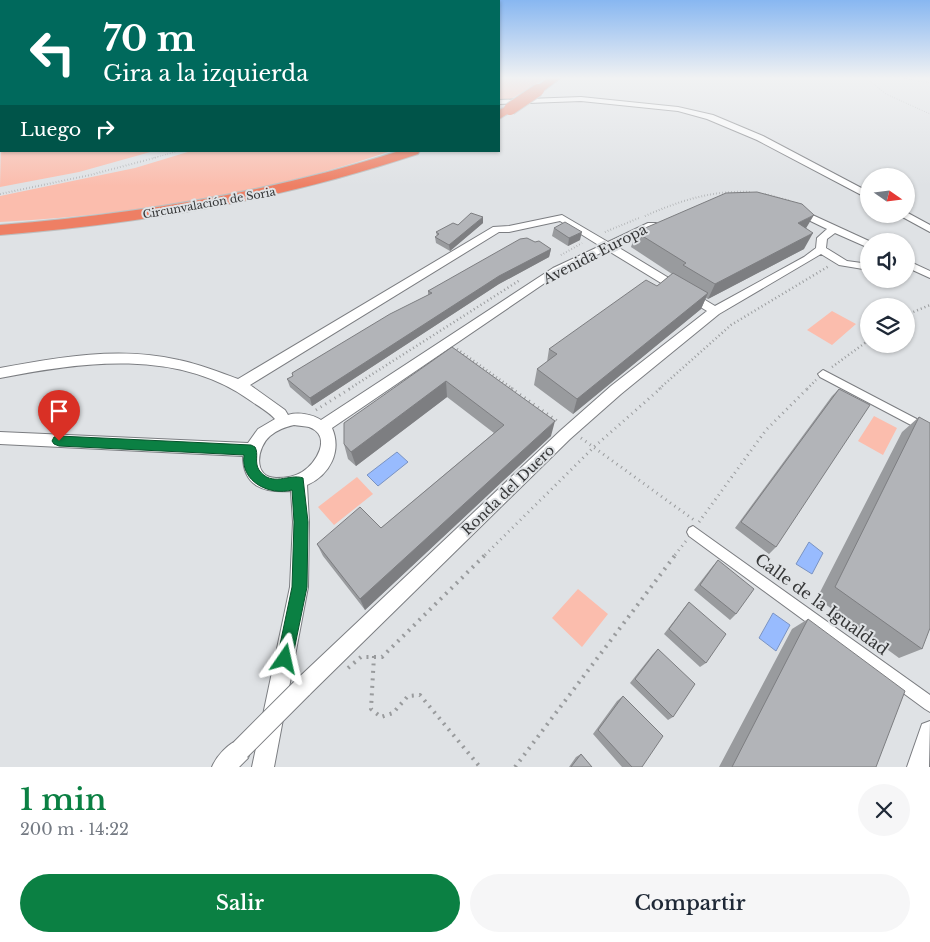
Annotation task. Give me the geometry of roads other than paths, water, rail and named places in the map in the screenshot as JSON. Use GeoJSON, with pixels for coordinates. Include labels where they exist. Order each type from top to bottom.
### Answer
{"type":"FeatureCollection","features":[{"type":"Feature","properties":{"kind":"highway","name":"Circunvalación de Soria"},"geometry":{"type":"LineString","coordinates":[[0,230],[123,218],[228,201],[312,182],[410,152]]}},
{"type":"Feature","properties":{"kind":"street"},"geometry":{"type":"LineString","coordinates":[[697,114],[710,117],[760,138],[860,191]]}},
{"type":"Feature","properties":{"kind":"street"},"geometry":{"type":"LineString","coordinates":[[781,206],[860,241]]}},
{"type":"Feature","properties":{"kind":"street"},"geometry":{"type":"LineString","coordinates":[[240,386],[497,229],[509,229],[562,218],[716,311]]}},
{"type":"Feature","properties":{"kind":"street"},"geometry":{"type":"LineString","coordinates":[[915,220],[930,228]]}},
{"type":"Feature","properties":{"kind":"street","name":"Avenida Europa"},"geometry":{"type":"LineString","coordinates":[[322,427],[442,341],[557,270],[659,222]]}},
{"type":"Feature","properties":{"kind":"street","name":"Ronda del Duero"},"geometry":{"type":"LineString","coordinates":[[223,767],[302,688],[568,433],[616,390],[716,311],[798,266],[821,249],[822,238],[834,228]]}},
{"type":"Feature","properties":{"kind":"street"},"geometry":{"type":"LineString","coordinates":[[821,249],[831,258],[844,264],[860,266]]}},
{"type":"Feature","properties":{"kind":"street"},"geometry":{"type":"LineString","coordinates":[[915,268],[930,275]]}},
{"type":"Feature","properties":{"kind":"street"},"geometry":{"type":"LineString","coordinates":[[442,341],[456,357]]}},
{"type":"Feature","properties":{"kind":"street"},"geometry":{"type":"LineString","coordinates":[[0,373],[68,362],[135,359],[171,363],[211,374],[240,386],[280,414],[283,422]]}},
{"type":"Feature","properties":{"kind":"street"},"geometry":{"type":"LineString","coordinates":[[823,374],[930,431]]}},
{"type":"Feature","properties":{"kind":"street"},"geometry":{"type":"LineString","coordinates":[[304,419],[322,427],[328,434],[330,444],[328,455],[322,466],[313,475],[287,485],[273,485],[261,480],[253,472],[249,462],[251,450],[263,433],[283,422],[304,419]]}},
{"type":"Feature","properties":{"kind":"street"},"geometry":{"type":"LineString","coordinates":[[551,424],[568,433]]}},
{"type":"Feature","properties":{"kind":"street"},"geometry":{"type":"LineString","coordinates":[[0,438],[251,450]]}},
{"type":"Feature","properties":{"kind":"street"},"geometry":{"type":"LineString","coordinates":[[263,767],[299,587],[301,522],[298,482]]}},
{"type":"Feature","properties":{"kind":"street","name":"Calle de la Igualdad"},"geometry":{"type":"LineString","coordinates":[[696,528],[930,704]]}},
{"type":"Feature","properties":{"kind":"street"},"geometry":{"type":"LineString","coordinates":[[918,767],[930,732]]}},
{"type":"Feature","properties":{"kind":"water"},"geometry":{"type":"Polygon","coordinates":[[[397,452],[408,462],[378,486],[367,475],[397,452]]]}},
{"type":"Feature","properties":{"kind":"water"},"geometry":{"type":"Polygon","coordinates":[[[809,542],[823,553],[812,574],[796,564],[809,542]]]}},
{"type":"Feature","properties":{"kind":"water"},"geometry":{"type":"Polygon","coordinates":[[[773,613],[790,625],[776,651],[759,638],[773,613]]]}}]}
